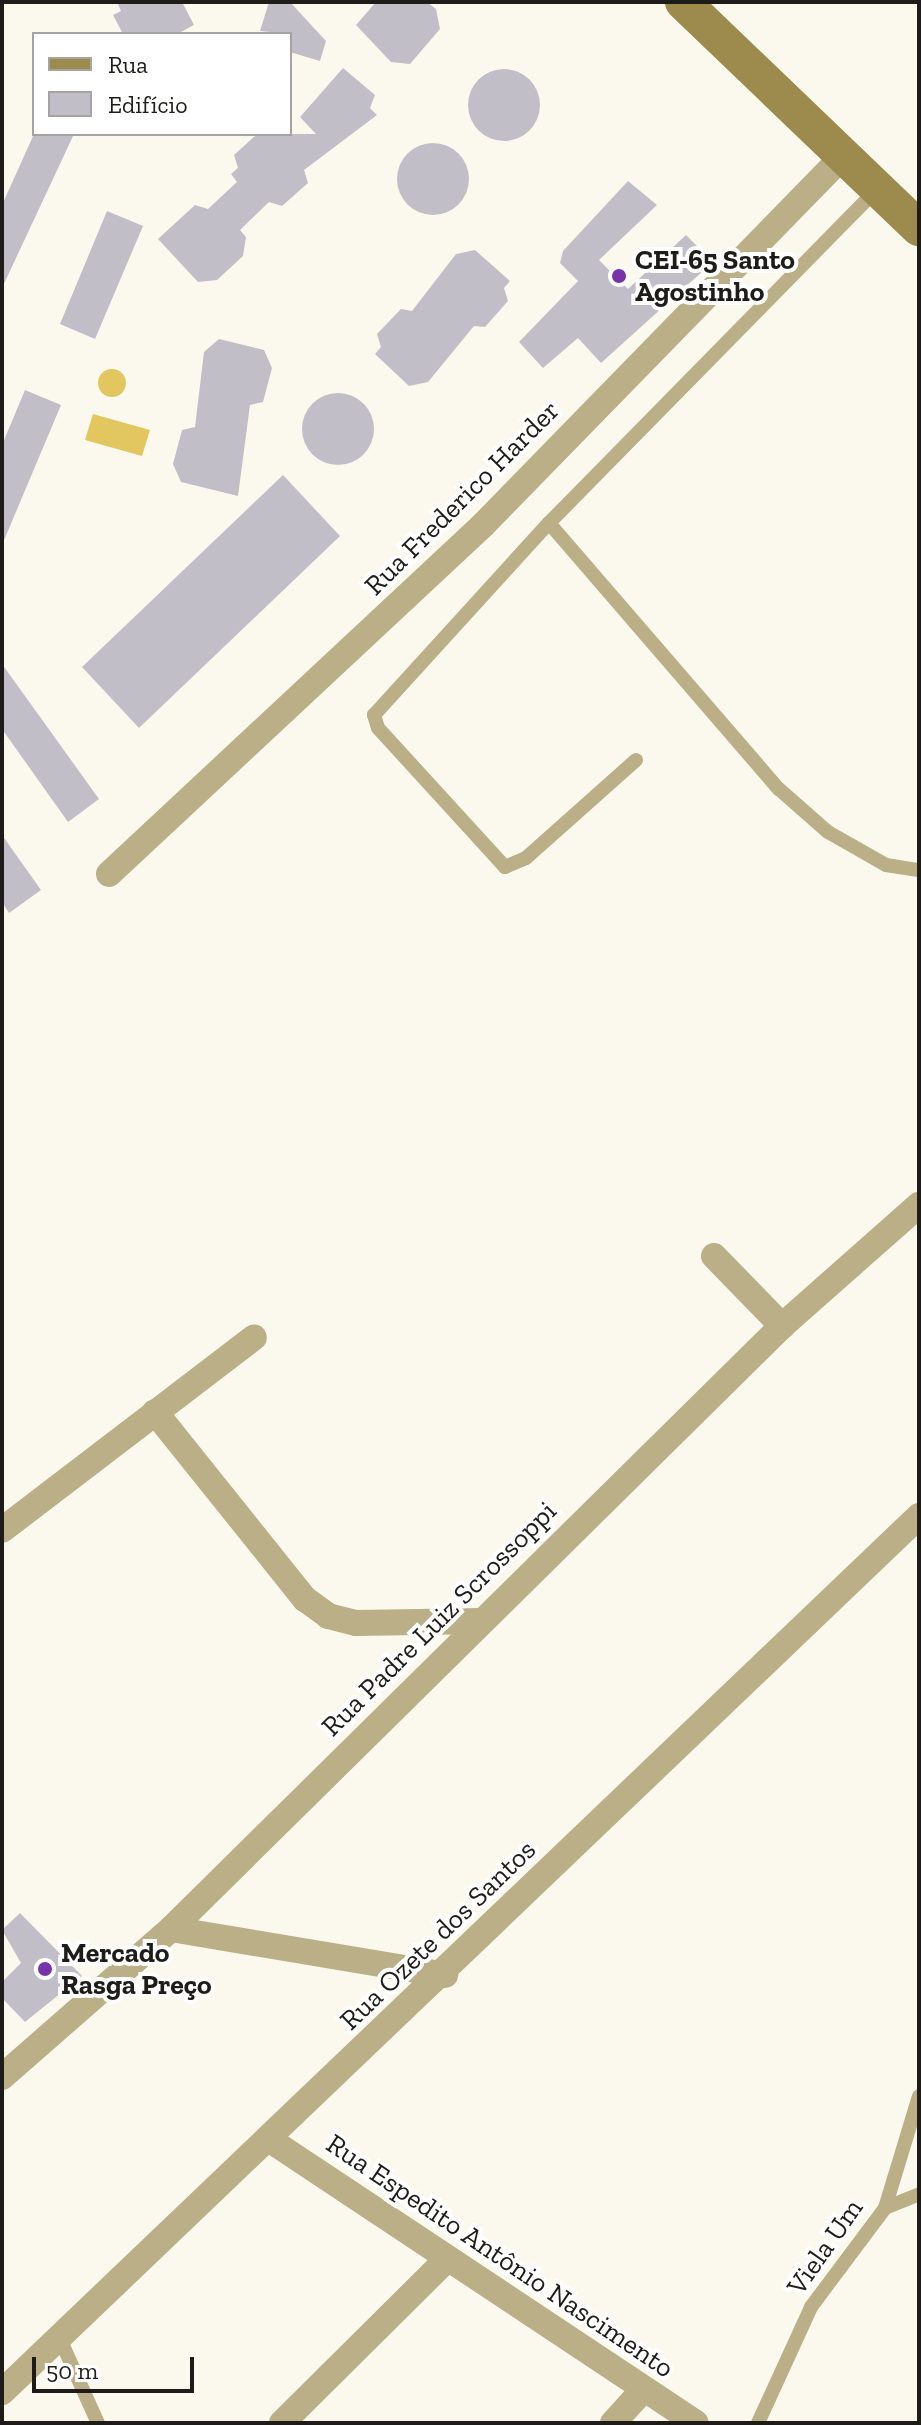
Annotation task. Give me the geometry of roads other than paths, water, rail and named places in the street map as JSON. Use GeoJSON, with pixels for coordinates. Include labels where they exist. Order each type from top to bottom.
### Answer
{"type":"FeatureCollection","features":[{"type":"Feature","properties":{"kind":"main road"},"geometry":{"type":"LineString","coordinates":[[683,2],[846,153],[919,228]]}},
{"type":"Feature","properties":{"kind":"street","name":"Rua Frederico Harder"},"geometry":{"type":"LineString","coordinates":[[109,874],[483,525],[846,153]]}},
{"type":"Feature","properties":{"kind":"street","name":"Rua Padre Luiz Scrossoppi"},"geometry":{"type":"LineString","coordinates":[[8,2065],[171,1929],[782,1326],[919,1205]]}},
{"type":"Feature","properties":{"kind":"street"},"geometry":{"type":"LineString","coordinates":[[714,1256],[782,1326]]}},
{"type":"Feature","properties":{"kind":"street"},"geometry":{"type":"LineString","coordinates":[[2,1530],[254,1337]]}},
{"type":"Feature","properties":{"kind":"street"},"geometry":{"type":"LineString","coordinates":[[155,1412],[305,1599],[328,1616],[356,1623],[481,1621]]}},
{"type":"Feature","properties":{"kind":"street","name":"Rua Ozete dos Santos"},"geometry":{"type":"LineString","coordinates":[[2,2392],[445,1975],[918,1520]]}},
{"type":"Feature","properties":{"kind":"street"},"geometry":{"type":"LineString","coordinates":[[171,1929],[445,1975]]}},
{"type":"Feature","properties":{"kind":"street","name":"Rua Espedito Antônio Nascimento"},"geometry":{"type":"LineString","coordinates":[[270,2140],[642,2391],[696,2423]]}},
{"type":"Feature","properties":{"kind":"street"},"geometry":{"type":"LineString","coordinates":[[282,2423],[446,2260]]}},
{"type":"Feature","properties":{"kind":"street"},"geometry":{"type":"LineString","coordinates":[[613,2423],[642,2391]]}},
{"type":"Feature","properties":{"kind":"lane"},"geometry":{"type":"LineString","coordinates":[[636,760],[526,858],[505,867],[378,728],[378,705],[549,523],[878,187]]}},
{"type":"Feature","properties":{"kind":"lane"},"geometry":{"type":"LineString","coordinates":[[549,523],[779,789],[828,832],[886,865],[919,870]]}},
{"type":"Feature","properties":{"kind":"lane","name":"Viela Um"},"geometry":{"type":"LineString","coordinates":[[758,2423],[811,2307],[885,2208],[919,2096]]}},
{"type":"Feature","properties":{"kind":"lane"},"geometry":{"type":"LineString","coordinates":[[885,2208],[919,2194]]}},
{"type":"Feature","properties":{"kind":"lane"},"geometry":{"type":"LineString","coordinates":[[60,2339],[98,2423]]}},
{"type":"Feature","properties":{"kind":"place","name":"CEI-65 Santo Agostinho"},"geometry":{"type":"Point","coordinates":[619,276]}},
{"type":"Feature","properties":{"kind":"place","name":"Mercado Rasga Preço"},"geometry":{"type":"Point","coordinates":[45,1969]}}]}
